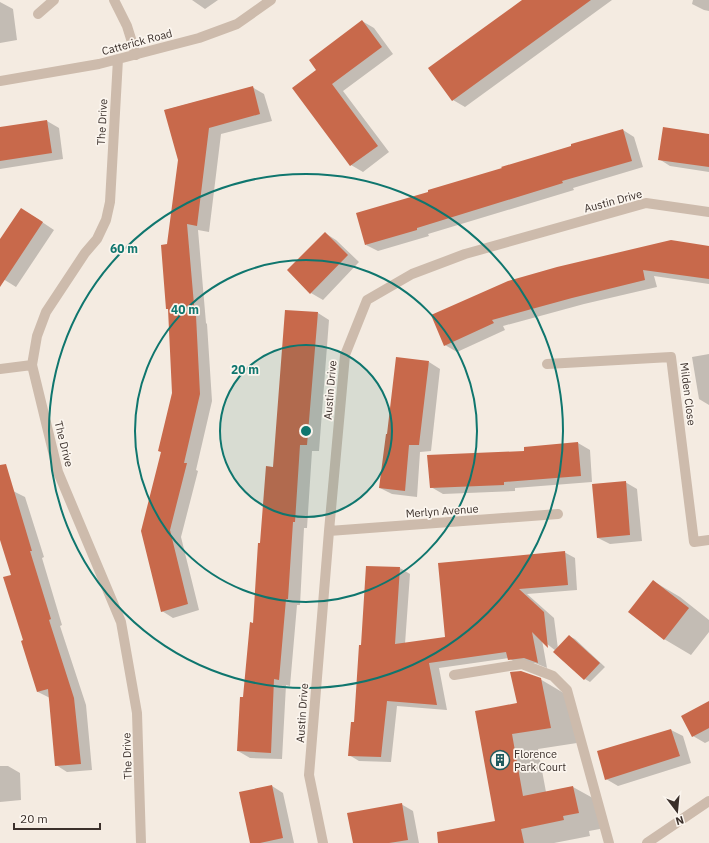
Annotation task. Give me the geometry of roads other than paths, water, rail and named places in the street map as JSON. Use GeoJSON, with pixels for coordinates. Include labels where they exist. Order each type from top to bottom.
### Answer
{"type":"FeatureCollection","features":[{"type":"Feature","properties":{"kind":"street"},"geometry":{"type":"LineString","coordinates":[[38,14],[54,0]]}},
{"type":"Feature","properties":{"kind":"street"},"geometry":{"type":"LineString","coordinates":[[114,0],[127,26],[136,55]]}},
{"type":"Feature","properties":{"kind":"street","name":"Catterick Road"},"geometry":{"type":"LineString","coordinates":[[0,81],[118,60],[199,38],[227,29],[237,24],[271,0]]}},
{"type":"Feature","properties":{"kind":"street","name":"The Drive"},"geometry":{"type":"LineString","coordinates":[[118,60],[110,202],[106,220],[97,240],[85,253],[46,312],[38,336],[32,365],[58,472],[121,622],[137,713],[141,843]]}},
{"type":"Feature","properties":{"kind":"street","name":"Austin Drive"},"geometry":{"type":"LineString","coordinates":[[323,843],[310,775],[328,531],[345,355],[367,300],[412,274],[465,254],[646,203],[709,212]]}},
{"type":"Feature","properties":{"kind":"street","name":"Milden Close"},"geometry":{"type":"LineString","coordinates":[[547,364],[671,357],[694,542],[709,540]]}},
{"type":"Feature","properties":{"kind":"street"},"geometry":{"type":"LineString","coordinates":[[0,370],[32,365]]}},
{"type":"Feature","properties":{"kind":"street","name":"Merlyn Avenue"},"geometry":{"type":"LineString","coordinates":[[328,531],[558,514]]}},
{"type":"Feature","properties":{"kind":"street"},"geometry":{"type":"LineString","coordinates":[[454,675],[522,664],[553,676],[567,690],[609,843]]}},
{"type":"Feature","properties":{"kind":"street"},"geometry":{"type":"LineString","coordinates":[[647,843],[709,801]]}},
{"type":"Feature","properties":{"kind":"place","name":"Florence Park Court"},"geometry":{"type":"Point","coordinates":[500,760]}}]}
